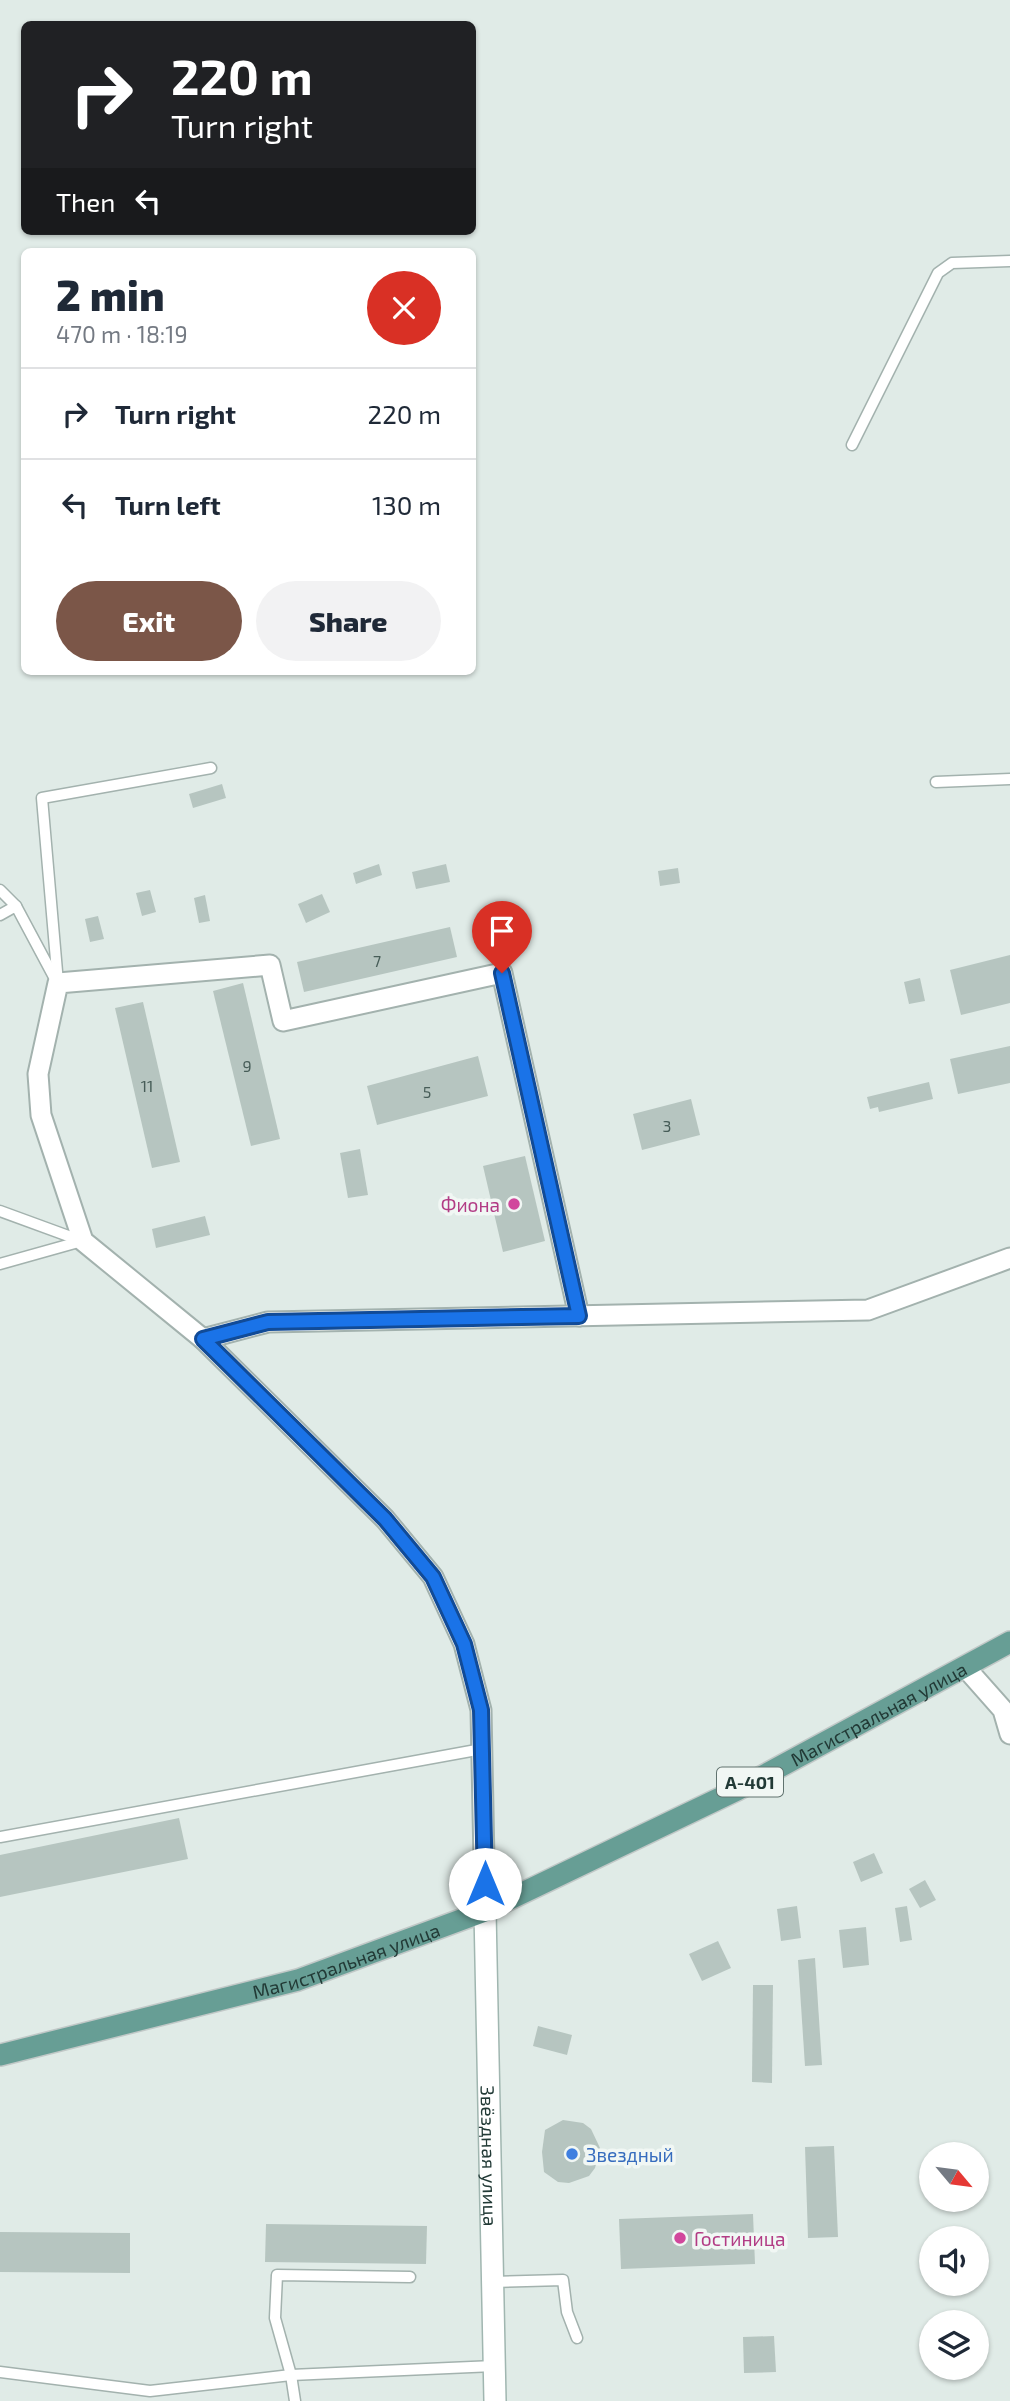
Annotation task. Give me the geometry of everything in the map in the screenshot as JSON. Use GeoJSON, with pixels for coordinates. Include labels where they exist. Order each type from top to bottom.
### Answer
{"type":"FeatureCollection","features":[{"type":"Feature","properties":{"kind":"main road","name":"Магистральная улица"},"geometry":{"type":"LineString","coordinates":[[0,2054],[298,1980],[485,1911],[737,1790],[1010,1642]]}},
{"type":"Feature","properties":{"kind":"street"},"geometry":{"type":"LineString","coordinates":[[485,1911],[481,1710],[464,1644],[433,1577],[385,1519],[203,1339],[83,1241],[41,1115],[38,1074],[58,983],[271,965],[283,1021],[502,973],[579,1316]]}},
{"type":"Feature","properties":{"kind":"street"},"geometry":{"type":"LineString","coordinates":[[203,1339],[268,1322],[868,1310],[1010,1258]]}},
{"type":"Feature","properties":{"kind":"street"},"geometry":{"type":"LineString","coordinates":[[965,1667],[1006,1709],[1010,1734]]}},
{"type":"Feature","properties":{"kind":"street","name":"Звёздная улица"},"geometry":{"type":"LineString","coordinates":[[485,1911],[495,2401]]}},
{"type":"Feature","properties":{"kind":"lane"},"geometry":{"type":"LineString","coordinates":[[852,445],[938,273],[952,264],[1010,261]]}},
{"type":"Feature","properties":{"kind":"lane"},"geometry":{"type":"LineString","coordinates":[[58,983],[42,798],[211,768]]}},
{"type":"Feature","properties":{"kind":"lane"},"geometry":{"type":"LineString","coordinates":[[936,782],[1010,779]]}},
{"type":"Feature","properties":{"kind":"lane"},"geometry":{"type":"LineString","coordinates":[[0,890],[16,906],[58,983]]}},
{"type":"Feature","properties":{"kind":"lane"},"geometry":{"type":"LineString","coordinates":[[0,915],[16,906]]}},
{"type":"Feature","properties":{"kind":"lane"},"geometry":{"type":"LineString","coordinates":[[0,1211],[83,1241]]}},
{"type":"Feature","properties":{"kind":"lane"},"geometry":{"type":"LineString","coordinates":[[0,1264],[83,1241]]}},
{"type":"Feature","properties":{"kind":"lane"},"geometry":{"type":"LineString","coordinates":[[0,1837],[482,1749]]}},
{"type":"Feature","properties":{"kind":"lane"},"geometry":{"type":"LineString","coordinates":[[295,2401],[291,2375],[275,2318],[276,2275],[410,2277]]}},
{"type":"Feature","properties":{"kind":"lane"},"geometry":{"type":"LineString","coordinates":[[493,2283],[563,2280],[567,2312],[577,2338]]}},
{"type":"Feature","properties":{"kind":"lane"},"geometry":{"type":"LineString","coordinates":[[0,2372],[150,2390],[291,2375],[494,2366]]}},
{"type":"Feature","properties":{"kind":"building"},"geometry":{"type":"Polygon","coordinates":[[[222,784],[226,798],[193,808],[189,794],[222,784]]]}},
{"type":"Feature","properties":{"kind":"building"},"geometry":{"type":"Polygon","coordinates":[[[379,864],[382,875],[356,884],[353,873],[379,864]]]}},
{"type":"Feature","properties":{"kind":"building"},"geometry":{"type":"Polygon","coordinates":[[[446,864],[450,882],[416,889],[412,872],[446,864]]]}},
{"type":"Feature","properties":{"kind":"building"},"geometry":{"type":"Polygon","coordinates":[[[678,868],[680,883],[660,886],[658,871],[678,868]]]}},
{"type":"Feature","properties":{"kind":"building"},"geometry":{"type":"Polygon","coordinates":[[[150,890],[156,912],[142,916],[136,893],[150,890]]]}},
{"type":"Feature","properties":{"kind":"building"},"geometry":{"type":"Polygon","coordinates":[[[322,894],[330,912],[306,923],[298,904],[322,894]]]}},
{"type":"Feature","properties":{"kind":"building"},"geometry":{"type":"Polygon","coordinates":[[[205,895],[210,921],[199,923],[194,898],[205,895]]]}},
{"type":"Feature","properties":{"kind":"building"},"geometry":{"type":"Polygon","coordinates":[[[98,916],[104,939],[90,942],[85,919],[98,916]]]}},
{"type":"Feature","properties":{"kind":"building"},"geometry":{"type":"Polygon","coordinates":[[[450,927],[457,957],[304,992],[297,962],[450,927]]]}},
{"type":"Feature","properties":{"kind":"building"},"geometry":{"type":"Polygon","coordinates":[[[1010,955],[1010,1003],[961,1015],[950,970],[1010,955]]]}},
{"type":"Feature","properties":{"kind":"building"},"geometry":{"type":"Polygon","coordinates":[[[920,978],[925,1001],[909,1004],[904,982],[920,978]]]}},
{"type":"Feature","properties":{"kind":"building"},"geometry":{"type":"Polygon","coordinates":[[[243,983],[280,1139],[251,1146],[213,991],[243,983]]]}},
{"type":"Feature","properties":{"kind":"building"},"geometry":{"type":"Polygon","coordinates":[[[143,1002],[180,1162],[152,1168],[115,1008],[143,1002]]]}},
{"type":"Feature","properties":{"kind":"building"},"geometry":{"type":"Polygon","coordinates":[[[1010,1046],[1010,1083],[958,1094],[950,1059],[1010,1046]]]}},
{"type":"Feature","properties":{"kind":"building"},"geometry":{"type":"Polygon","coordinates":[[[478,1056],[488,1096],[377,1125],[367,1086],[478,1056]]]}},
{"type":"Feature","properties":{"kind":"building"},"geometry":{"type":"Polygon","coordinates":[[[929,1082],[933,1099],[879,1112],[878,1107],[870,1109],[867,1097],[929,1082]]]}},
{"type":"Feature","properties":{"kind":"building"},"geometry":{"type":"Polygon","coordinates":[[[691,1099],[700,1135],[642,1150],[633,1114],[691,1099]]]}},
{"type":"Feature","properties":{"kind":"building"},"geometry":{"type":"Polygon","coordinates":[[[360,1149],[368,1195],[348,1198],[340,1153],[360,1149]]]}},
{"type":"Feature","properties":{"kind":"building","name":"Фиона"},"geometry":{"type":"Polygon","coordinates":[[[525,1156],[545,1241],[503,1252],[483,1166],[525,1156]]]}},
{"type":"Feature","properties":{"kind":"building"},"geometry":{"type":"Polygon","coordinates":[[[205,1216],[210,1235],[156,1248],[152,1229],[205,1216]]]}},
{"type":"Feature","properties":{"kind":"building"},"geometry":{"type":"Polygon","coordinates":[[[179,1818],[188,1859],[0,1897],[0,1855],[179,1818]]]}},
{"type":"Feature","properties":{"kind":"building"},"geometry":{"type":"Polygon","coordinates":[[[874,1853],[883,1873],[861,1882],[853,1862],[874,1853]]]}},
{"type":"Feature","properties":{"kind":"building"},"geometry":{"type":"Polygon","coordinates":[[[925,1880],[936,1900],[920,1908],[909,1889],[925,1880]]]}},
{"type":"Feature","properties":{"kind":"building"},"geometry":{"type":"Polygon","coordinates":[[[797,1906],[801,1938],[781,1941],[777,1909],[797,1906]]]}},
{"type":"Feature","properties":{"kind":"building"},"geometry":{"type":"Polygon","coordinates":[[[907,1906],[912,1940],[900,1942],[895,1908],[907,1906]]]}},
{"type":"Feature","properties":{"kind":"building"},"geometry":{"type":"Polygon","coordinates":[[[866,1927],[869,1965],[843,1968],[839,1930],[866,1927]]]}},
{"type":"Feature","properties":{"kind":"building"},"geometry":{"type":"Polygon","coordinates":[[[718,1941],[731,1968],[702,1981],[689,1954],[718,1941]]]}},
{"type":"Feature","properties":{"kind":"building"},"geometry":{"type":"Polygon","coordinates":[[[815,1958],[822,2065],[805,2066],[798,1960],[815,1958]]]}},
{"type":"Feature","properties":{"kind":"building"},"geometry":{"type":"Polygon","coordinates":[[[753,1985],[773,1985],[772,2083],[752,2082],[753,1985]]]}},
{"type":"Feature","properties":{"kind":"building"},"geometry":{"type":"Polygon","coordinates":[[[538,2026],[572,2035],[567,2055],[533,2046],[538,2026]]]}},
{"type":"Feature","properties":{"kind":"building"},"geometry":{"type":"Polygon","coordinates":[[[563,2120],[583,2123],[591,2129],[600,2148],[595,2168],[589,2176],[569,2183],[558,2182],[544,2172],[542,2152],[545,2130],[563,2120]]]}},
{"type":"Feature","properties":{"kind":"building"},"geometry":{"type":"Polygon","coordinates":[[[834,2146],[838,2237],[808,2238],[805,2147],[834,2146]]]}},
{"type":"Feature","properties":{"kind":"building"},"geometry":{"type":"Polygon","coordinates":[[[753,2214],[755,2264],[621,2269],[619,2219],[753,2214]]]}},
{"type":"Feature","properties":{"kind":"building"},"geometry":{"type":"Polygon","coordinates":[[[266,2224],[427,2226],[426,2264],[265,2262],[266,2224]]]}},
{"type":"Feature","properties":{"kind":"building"},"geometry":{"type":"Polygon","coordinates":[[[0,2232],[130,2233],[130,2273],[0,2272],[0,2232]]]}},
{"type":"Feature","properties":{"kind":"building"},"geometry":{"type":"Polygon","coordinates":[[[774,2336],[776,2372],[744,2373],[743,2337],[774,2336]]]}},
{"type":"Feature","properties":{"kind":"place","name":"Фиона"},"geometry":{"type":"Point","coordinates":[514,1204]}},
{"type":"Feature","properties":{"kind":"place","name":"Звездный"},"geometry":{"type":"Point","coordinates":[572,2154]}},
{"type":"Feature","properties":{"kind":"place","name":"Гостиница"},"geometry":{"type":"Point","coordinates":[680,2238]}},
{"type":"Feature","properties":{"kind":"route"},"geometry":{"type":"LineString","coordinates":[[485,1884],[481,1710],[464,1644],[433,1577],[385,1519],[203,1339],[268,1322],[579,1316],[502,973]]}}]}
